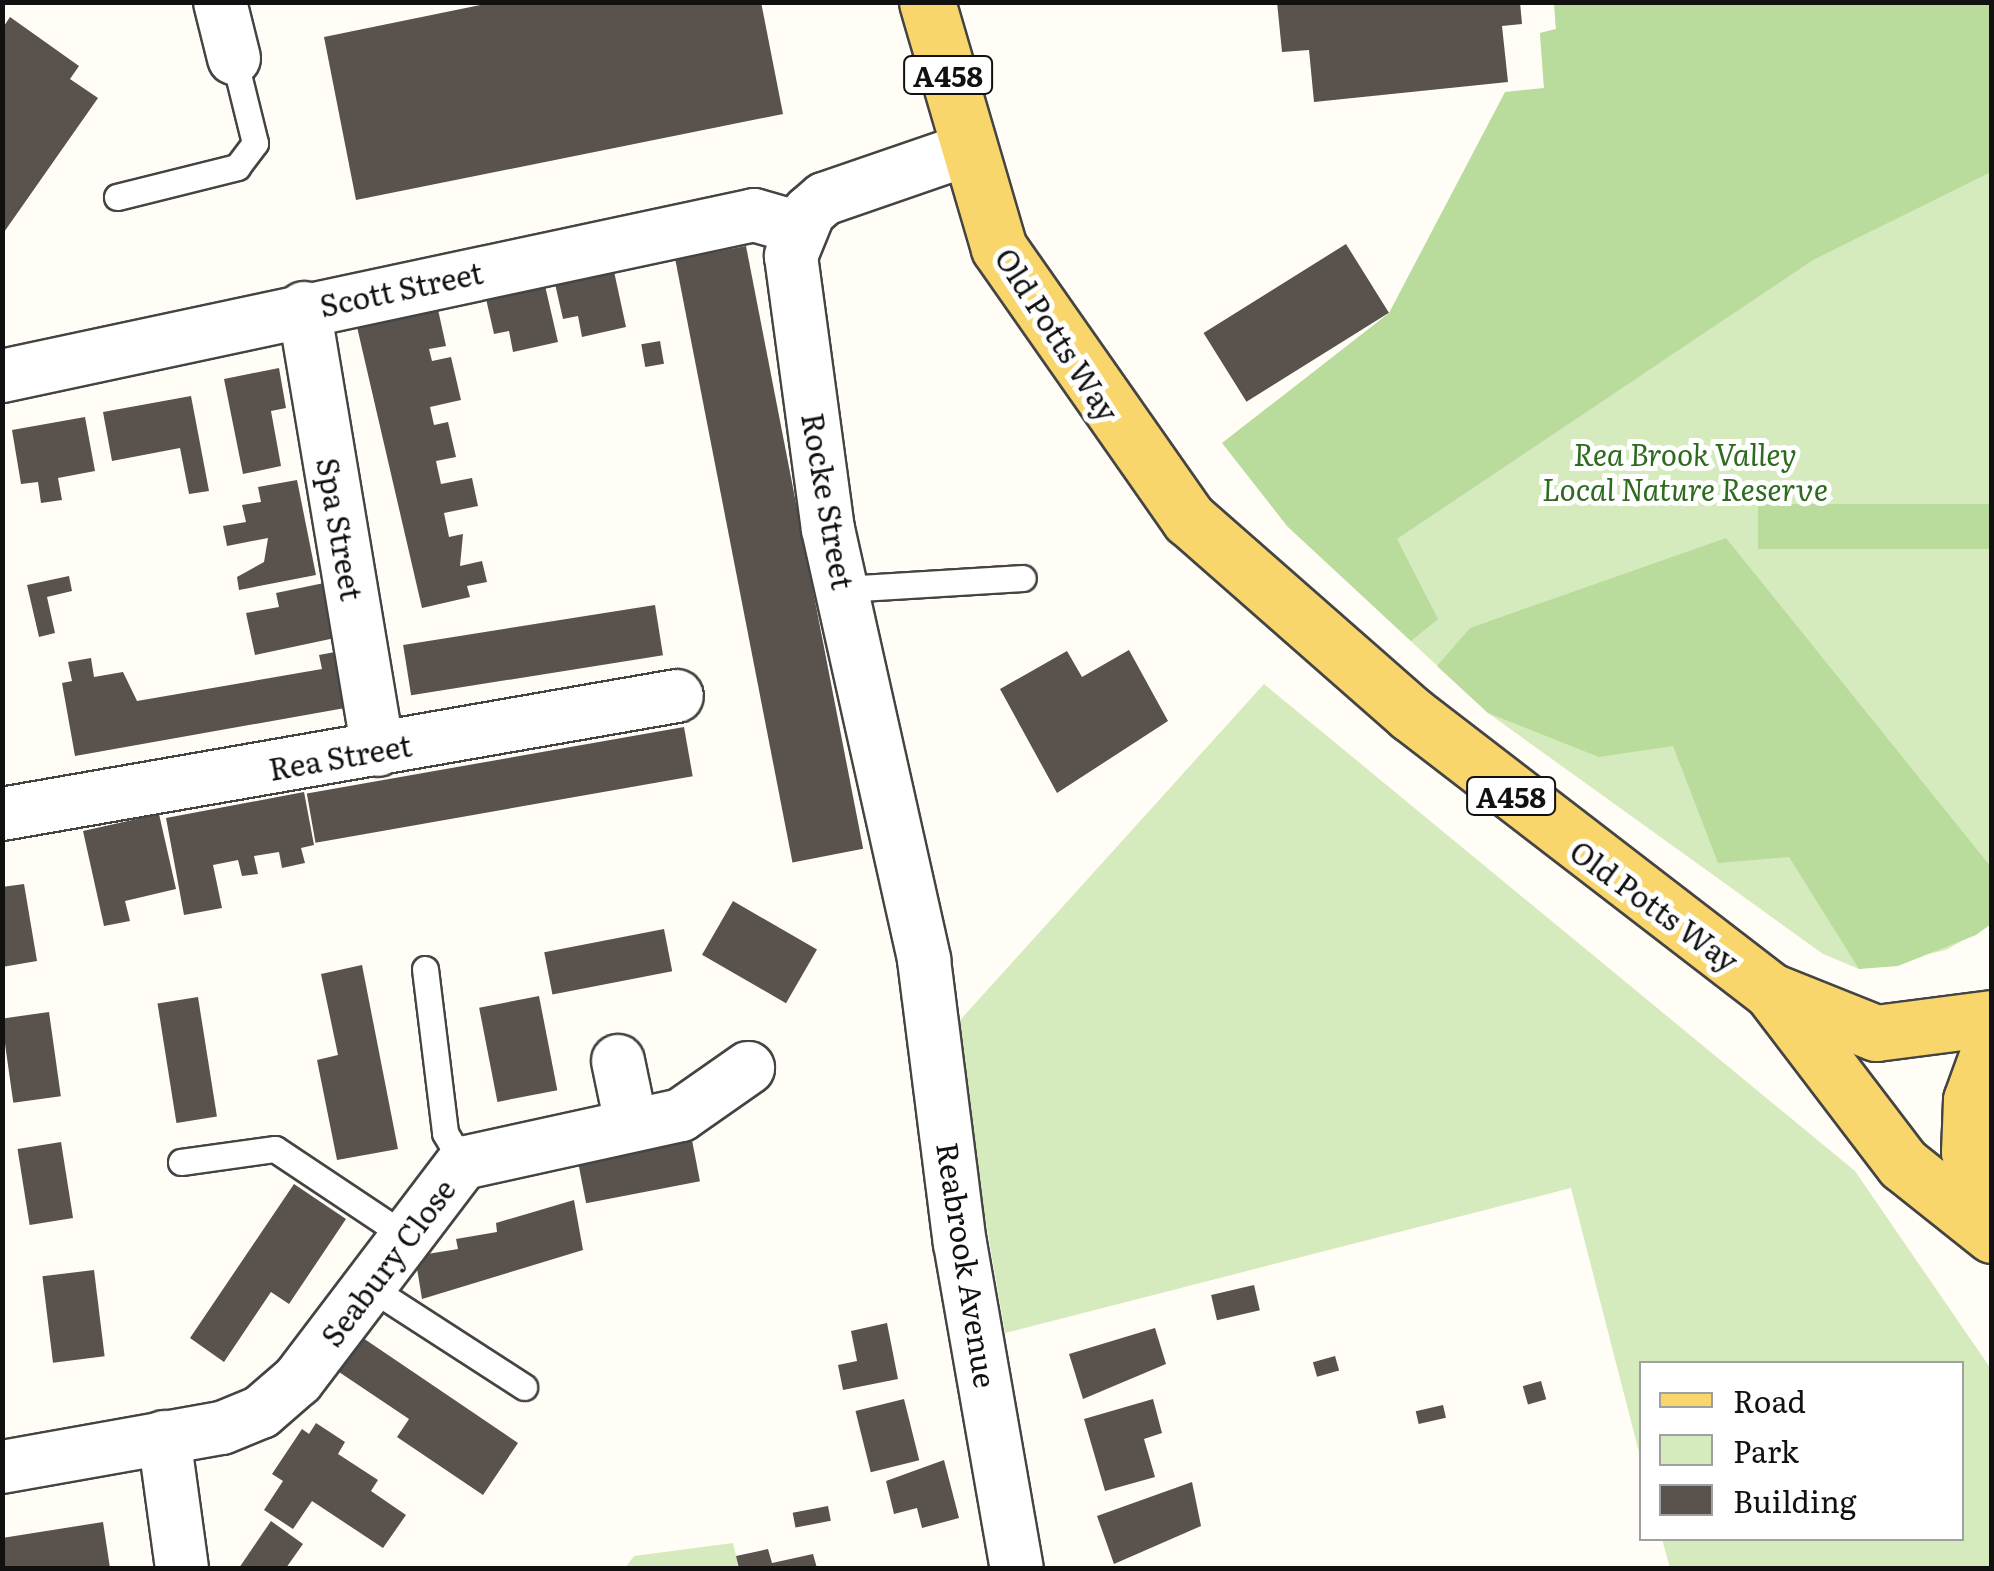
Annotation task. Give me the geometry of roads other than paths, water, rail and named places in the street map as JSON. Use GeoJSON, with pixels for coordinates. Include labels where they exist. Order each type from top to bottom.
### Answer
{"type":"FeatureCollection","features":[{"type":"Feature","properties":{"kind":"main road","name":"Old Potts Way"},"geometry":{"type":"LineString","coordinates":[[928,2],[999,248],[1100,403],[1189,519],[1552,830],[1771,991],[1876,1033],[1992,1018]]}},
{"type":"Feature","properties":{"kind":"main road","name":"Old Potts Way"},"geometry":{"type":"LineString","coordinates":[[1771,991],[1903,1164],[1992,1235]]}},
{"type":"Feature","properties":{"kind":"main road"},"geometry":{"type":"LineString","coordinates":[[1992,1042],[1971,1100],[1968,1152],[1992,1226]]}},
{"type":"Feature","properties":{"kind":"street"},"geometry":{"type":"LineString","coordinates":[[220,2],[234,58]]}},
{"type":"Feature","properties":{"kind":"street"},"geometry":{"type":"LineString","coordinates":[[800,228],[824,200],[969,148]]}},
{"type":"Feature","properties":{"kind":"street","name":"Scott Street"},"geometry":{"type":"LineString","coordinates":[[2,376],[304,308],[754,216],[800,228]]}},
{"type":"Feature","properties":{"kind":"street","name":"Rocke Street"},"geometry":{"type":"LineString","coordinates":[[800,228],[791,256],[844,589],[924,960]]}},
{"type":"Feature","properties":{"kind":"street","name":"Spa Street"},"geometry":{"type":"LineString","coordinates":[[304,308],[378,750]]}},
{"type":"Feature","properties":{"kind":"street","name":"Rea Street"},"geometry":{"type":"LineString","coordinates":[[2,814],[677,696]]}},
{"type":"Feature","properties":{"kind":"street","name":"Reabrook Avenue"},"geometry":{"type":"LineString","coordinates":[[924,960],[960,1243],[1017,1568]]}},
{"type":"Feature","properties":{"kind":"street"},"geometry":{"type":"LineString","coordinates":[[618,1060],[630,1123]]}},
{"type":"Feature","properties":{"kind":"street","name":"Seabury Close"},"geometry":{"type":"LineString","coordinates":[[2,1467],[164,1437],[261,1412],[298,1380],[404,1235],[463,1163],[630,1123],[681,1115],[748,1068]]}},
{"type":"Feature","properties":{"kind":"street"},"geometry":{"type":"LineString","coordinates":[[164,1437],[182,1568]]}},
{"type":"Feature","properties":{"kind":"lane"},"geometry":{"type":"LineString","coordinates":[[118,198],[237,167],[255,143],[234,58]]}},
{"type":"Feature","properties":{"kind":"lane"},"geometry":{"type":"LineString","coordinates":[[844,589],[1023,578]]}},
{"type":"Feature","properties":{"kind":"lane"},"geometry":{"type":"LineString","coordinates":[[425,969],[444,1132],[463,1163]]}},
{"type":"Feature","properties":{"kind":"lane"},"geometry":{"type":"LineString","coordinates":[[181,1162],[276,1149],[404,1235]]}},
{"type":"Feature","properties":{"kind":"lane"},"geometry":{"type":"LineString","coordinates":[[368,1286],[524,1387]]}},
{"type":"Feature","properties":{"kind":"park label","name":"Rea Brook Valley Local Nature Reserve"},"geometry":{"type":"Point","coordinates":[1685,470]}}]}
